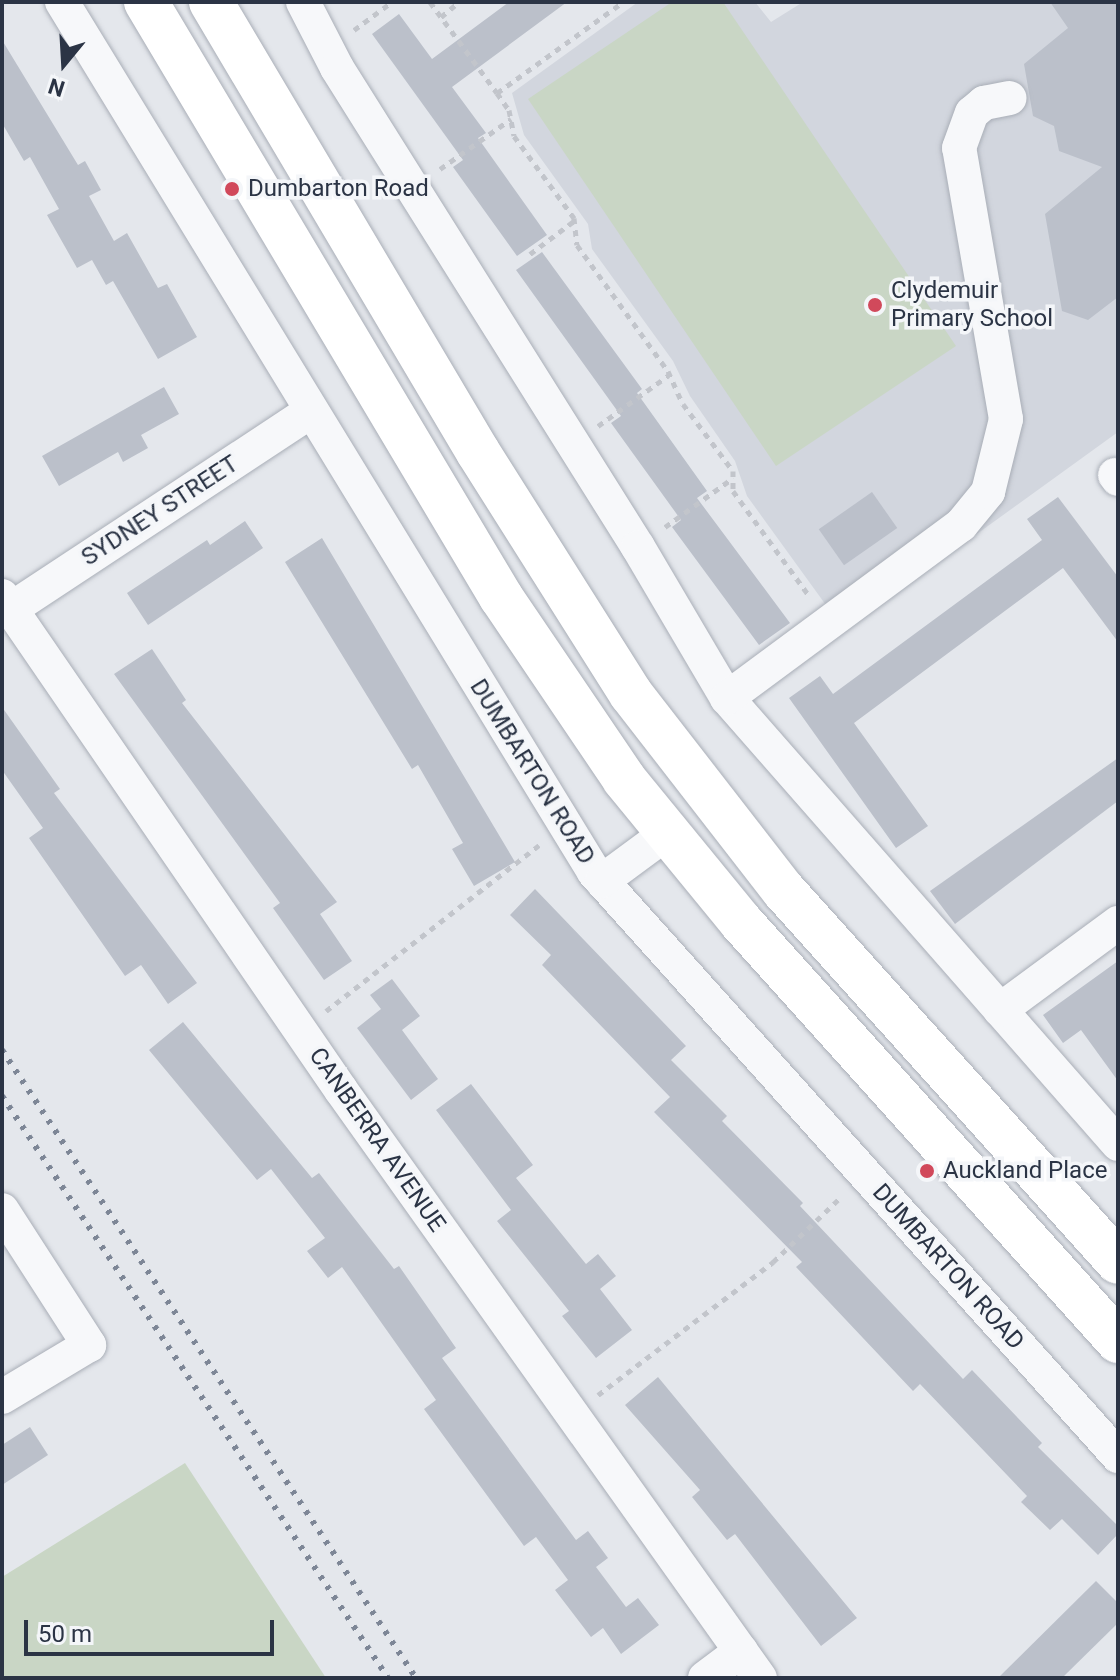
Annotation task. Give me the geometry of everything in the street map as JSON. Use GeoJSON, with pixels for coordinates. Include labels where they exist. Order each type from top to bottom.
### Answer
{"type":"FeatureCollection","features":[{"type":"Feature","properties":{"kind":"main road"},"geometry":{"type":"LineString","coordinates":[[146,2],[558,687],[667,833],[841,1036],[1118,1341]]}},
{"type":"Feature","properties":{"kind":"main road"},"geometry":{"type":"LineString","coordinates":[[211,2],[478,452],[640,706],[784,891],[1118,1262]]}},
{"type":"Feature","properties":{"kind":"street","name":"DUMBARTON ROAD"},"geometry":{"type":"LineString","coordinates":[[62,2],[308,413],[602,881],[1118,1456]]}},
{"type":"Feature","properties":{"kind":"street"},"geometry":{"type":"LineString","coordinates":[[303,2],[327,49],[638,547],[727,698],[1118,1144]]}},
{"type":"Feature","properties":{"kind":"street"},"geometry":{"type":"LineString","coordinates":[[727,698],[961,525],[988,492],[996,472],[1006,419],[959,148],[972,113],[984,103],[1010,98]]}},
{"type":"Feature","properties":{"kind":"street","name":"SYDNEY STREET"},"geometry":{"type":"LineString","coordinates":[[6,602],[308,413]]}},
{"type":"Feature","properties":{"kind":"street","name":"CANBERRA AVENUE"},"geometry":{"type":"LineString","coordinates":[[6,602],[301,1031],[750,1664]]}},
{"type":"Feature","properties":{"kind":"street"},"geometry":{"type":"LineString","coordinates":[[602,881],[667,833]]}},
{"type":"Feature","properties":{"kind":"street"},"geometry":{"type":"LineString","coordinates":[[1000,1010],[1118,923]]}},
{"type":"Feature","properties":{"kind":"street"},"geometry":{"type":"LineString","coordinates":[[2,1210],[89,1345],[2,1397]]}},
{"type":"Feature","properties":{"kind":"street"},"geometry":{"type":"LineString","coordinates":[[705,1678],[750,1664]]}},
{"type":"Feature","properties":{"kind":"path"},"geometry":{"type":"LineString","coordinates":[[327,49],[392,2]]}},
{"type":"Feature","properties":{"kind":"path"},"geometry":{"type":"LineString","coordinates":[[430,2],[497,93],[511,119],[514,136],[575,221],[577,245],[669,375],[733,478],[733,491],[828,626]]}},
{"type":"Feature","properties":{"kind":"path"},"geometry":{"type":"LineString","coordinates":[[441,17],[459,2]]}},
{"type":"Feature","properties":{"kind":"path"},"geometry":{"type":"LineString","coordinates":[[497,93],[623,2]]}},
{"type":"Feature","properties":{"kind":"path"},"geometry":{"type":"LineString","coordinates":[[413,189],[511,119]]}},
{"type":"Feature","properties":{"kind":"path"},"geometry":{"type":"LineString","coordinates":[[530,254],[575,221]]}},
{"type":"Feature","properties":{"kind":"path"},"geometry":{"type":"LineString","coordinates":[[574,444],[669,375]]}},
{"type":"Feature","properties":{"kind":"path"},"geometry":{"type":"LineString","coordinates":[[638,547],[733,478]]}},
{"type":"Feature","properties":{"kind":"path"},"geometry":{"type":"LineString","coordinates":[[301,1031],[565,824]]}},
{"type":"Feature","properties":{"kind":"path"},"geometry":{"type":"LineString","coordinates":[[572,1415],[773,1262],[865,1175]]}},
{"type":"Feature","properties":{"kind":"shaded area","name":"Clydemuir Primary School"},"geometry":{"type":"Polygon","coordinates":[[[638,2],[755,2],[771,22],[803,2],[1118,2],[1118,432],[844,630],[747,496],[735,461],[690,396],[673,361],[592,249],[588,224],[524,135],[512,93],[638,2]]]}},
{"type":"Feature","properties":{"kind":"green space"},"geometry":{"type":"Polygon","coordinates":[[[672,2],[723,2],[956,346],[776,466],[528,99],[672,2]]]}},
{"type":"Feature","properties":{"kind":"green space"},"geometry":{"type":"Polygon","coordinates":[[[185,1463],[326,1678],[2,1678],[2,1577],[185,1463]]]}},
{"type":"Feature","properties":{"kind":"building"},"geometry":{"type":"Polygon","coordinates":[[[509,2],[567,2],[452,87],[486,133],[478,138],[547,235],[517,256],[453,167],[463,160],[372,34],[399,14],[432,59],[509,2]]]}},
{"type":"Feature","properties":{"kind":"building"},"geometry":{"type":"Polygon","coordinates":[[[1050,2],[1118,2],[1118,297],[1088,320],[1062,311],[1045,214],[1102,167],[1059,151],[1054,126],[1033,116],[1024,64],[1068,28],[1050,2]]]}},
{"type":"Feature","properties":{"kind":"building"},"geometry":{"type":"Polygon","coordinates":[[[2,40],[78,165],[85,161],[101,190],[89,196],[114,241],[127,233],[158,288],[167,284],[197,337],[158,359],[113,281],[106,285],[92,260],[77,268],[47,215],[59,209],[30,157],[24,161],[2,123],[2,40]]]}},
{"type":"Feature","properties":{"kind":"building"},"geometry":{"type":"Polygon","coordinates":[[[542,252],[642,389],[637,393],[707,491],[697,498],[790,623],[759,645],[672,527],[681,520],[611,423],[621,416],[516,270],[542,252]]]}},
{"type":"Feature","properties":{"kind":"building"},"geometry":{"type":"Polygon","coordinates":[[[164,387],[179,414],[141,435],[148,448],[123,462],[118,452],[59,486],[42,456],[164,387]]]}},
{"type":"Feature","properties":{"kind":"building"},"geometry":{"type":"Polygon","coordinates":[[[872,492],[897,528],[844,565],[819,529],[872,492]]]}},
{"type":"Feature","properties":{"kind":"building"},"geometry":{"type":"Polygon","coordinates":[[[1058,497],[1118,577],[1118,642],[1063,568],[854,723],[928,826],[896,848],[789,698],[820,676],[833,694],[1042,540],[1027,519],[1058,497]]]}},
{"type":"Feature","properties":{"kind":"building"},"geometry":{"type":"Polygon","coordinates":[[[245,521],[263,548],[148,625],[127,593],[207,540],[210,545],[245,521]]]}},
{"type":"Feature","properties":{"kind":"building"},"geometry":{"type":"Polygon","coordinates":[[[322,538],[515,862],[474,886],[452,849],[463,843],[418,765],[412,769],[285,562],[322,538]]]}},
{"type":"Feature","properties":{"kind":"building"},"geometry":{"type":"Polygon","coordinates":[[[152,649],[186,700],[182,703],[337,902],[320,914],[352,961],[324,980],[273,908],[280,903],[114,674],[152,649]]]}},
{"type":"Feature","properties":{"kind":"building"},"geometry":{"type":"Polygon","coordinates":[[[2,707],[60,789],[54,793],[197,983],[168,1004],[141,965],[125,976],[29,838],[43,828],[2,770],[2,707]]]}},
{"type":"Feature","properties":{"kind":"building"},"geometry":{"type":"Polygon","coordinates":[[[1118,758],[1118,801],[955,924],[930,891],[1118,758]]]}},
{"type":"Feature","properties":{"kind":"building"},"geometry":{"type":"Polygon","coordinates":[[[535,889],[686,1046],[671,1060],[727,1116],[722,1121],[803,1203],[800,1206],[963,1379],[972,1370],[1042,1443],[1038,1447],[1118,1526],[1118,1534],[1098,1555],[1062,1519],[1050,1530],[1021,1502],[1027,1496],[920,1384],[913,1391],[796,1267],[802,1262],[654,1112],[670,1097],[542,965],[551,955],[510,915],[535,889]]]}},
{"type":"Feature","properties":{"kind":"building"},"geometry":{"type":"Polygon","coordinates":[[[1118,961],[1118,1081],[1081,1030],[1063,1043],[1043,1015],[1118,961]]]}},
{"type":"Feature","properties":{"kind":"building"},"geometry":{"type":"Polygon","coordinates":[[[392,979],[420,1016],[402,1030],[438,1079],[411,1100],[357,1028],[381,1009],[370,995],[392,979]]]}},
{"type":"Feature","properties":{"kind":"building"},"geometry":{"type":"Polygon","coordinates":[[[183,1022],[312,1178],[319,1173],[394,1269],[399,1266],[456,1348],[442,1358],[576,1540],[588,1531],[608,1558],[596,1567],[626,1607],[638,1598],[659,1625],[621,1654],[603,1628],[591,1637],[555,1590],[568,1580],[536,1537],[524,1546],[424,1409],[436,1400],[342,1267],[328,1278],[307,1251],[325,1238],[271,1169],[257,1180],[149,1050],[183,1022]]]}},
{"type":"Feature","properties":{"kind":"building"},"geometry":{"type":"Polygon","coordinates":[[[471,1084],[533,1165],[516,1178],[586,1264],[598,1254],[616,1276],[600,1289],[632,1330],[596,1358],[562,1316],[569,1311],[497,1221],[511,1210],[436,1110],[471,1084]]]}},
{"type":"Feature","properties":{"kind":"building"},"geometry":{"type":"Polygon","coordinates":[[[658,1377],[857,1618],[821,1646],[735,1534],[727,1540],[692,1497],[700,1490],[625,1405],[658,1377]]]}},
{"type":"Feature","properties":{"kind":"building"},"geometry":{"type":"Polygon","coordinates":[[[30,1427],[48,1455],[2,1485],[2,1445],[30,1427]]]}},
{"type":"Feature","properties":{"kind":"building"},"geometry":{"type":"Polygon","coordinates":[[[1096,1581],[1118,1603],[1118,1623],[1062,1678],[998,1678],[1096,1581]]]}},
{"type":"Feature","properties":{"kind":"railway"},"geometry":{"type":"LineString","coordinates":[[2,1050],[416,1678]]}},
{"type":"Feature","properties":{"kind":"railway"},"geometry":{"type":"LineString","coordinates":[[2,1096],[388,1678]]}},
{"type":"Feature","properties":{"kind":"place","name":"Dumbarton Road"},"geometry":{"type":"Point","coordinates":[232,189]}},
{"type":"Feature","properties":{"kind":"place","name":"Clydemuir Primary School"},"geometry":{"type":"Point","coordinates":[875,305]}},
{"type":"Feature","properties":{"kind":"place","name":"Auckland Place"},"geometry":{"type":"Point","coordinates":[927,1171]}}]}
